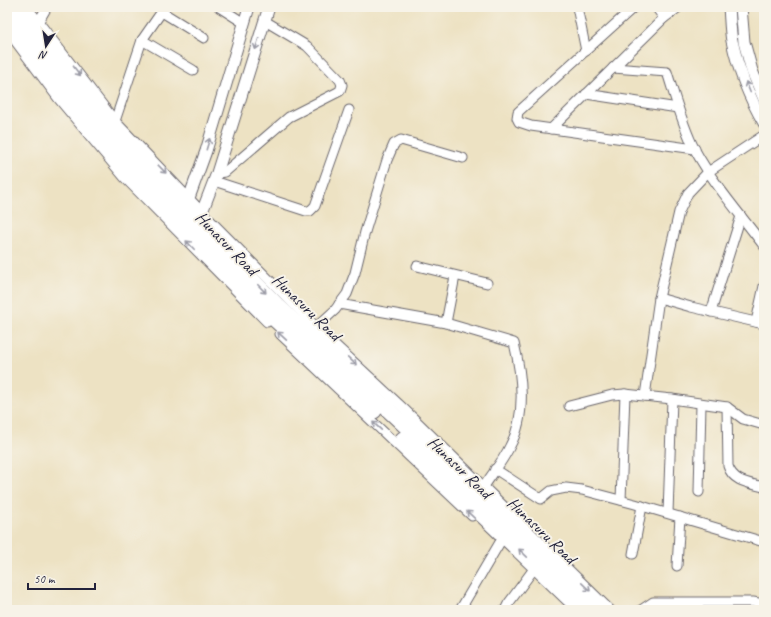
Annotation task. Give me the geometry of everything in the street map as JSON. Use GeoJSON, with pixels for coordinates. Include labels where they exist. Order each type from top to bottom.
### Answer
{"type":"FeatureCollection","features":[{"type":"Feature","properties":{"kind":"highway","name":"Hunasuru Road"},"geometry":{"type":"LineString","coordinates":[[16,7],[20,26],[111,124],[189,214],[312,331],[504,534],[598,610]]}},
{"type":"Feature","properties":{"kind":"highway","name":"Hunasur Road"},"geometry":{"type":"LineString","coordinates":[[7,15],[20,26],[99,134],[189,214],[270,314],[504,534],[581,610]]}},
{"type":"Feature","properties":{"kind":"street"},"geometry":{"type":"LineString","coordinates":[[48,7],[20,26],[58,98],[125,178],[251,307],[504,534],[460,610]]}},
{"type":"Feature","properties":{"kind":"street"},"geometry":{"type":"LineString","coordinates":[[219,7],[244,23]]}},
{"type":"Feature","properties":{"kind":"street"},"geometry":{"type":"LineString","coordinates":[[189,214],[206,151],[249,7]]}},
{"type":"Feature","properties":{"kind":"street"},"geometry":{"type":"LineString","coordinates":[[189,214],[216,177],[270,7]]}},
{"type":"Feature","properties":{"kind":"street"},"geometry":{"type":"LineString","coordinates":[[577,7],[586,51]]}},
{"type":"Feature","properties":{"kind":"street"},"geometry":{"type":"LineString","coordinates":[[634,7],[518,112],[517,118],[519,122],[531,126],[695,149]]}},
{"type":"Feature","properties":{"kind":"street"},"geometry":{"type":"LineString","coordinates":[[656,7],[664,18]]}},
{"type":"Feature","properties":{"kind":"street"},"geometry":{"type":"LineString","coordinates":[[551,129],[664,18],[679,7]]}},
{"type":"Feature","properties":{"kind":"street"},"geometry":{"type":"LineString","coordinates":[[729,7],[732,41],[743,76],[764,123]]}},
{"type":"Feature","properties":{"kind":"street"},"geometry":{"type":"LineString","coordinates":[[741,7],[744,42],[752,71],[764,99]]}},
{"type":"Feature","properties":{"kind":"street"},"geometry":{"type":"LineString","coordinates":[[111,124],[142,40],[164,10],[204,38]]}},
{"type":"Feature","properties":{"kind":"street"},"geometry":{"type":"LineString","coordinates":[[216,177],[225,172],[289,117],[340,91],[342,85],[340,80],[307,46],[264,22]]}},
{"type":"Feature","properties":{"kind":"street"},"geometry":{"type":"LineString","coordinates":[[142,40],[193,70]]}},
{"type":"Feature","properties":{"kind":"street"},"geometry":{"type":"LineString","coordinates":[[613,68],[668,72],[678,108],[695,149],[708,172],[764,246]]}},
{"type":"Feature","properties":{"kind":"street"},"geometry":{"type":"LineString","coordinates":[[586,94],[678,108]]}},
{"type":"Feature","properties":{"kind":"street"},"geometry":{"type":"LineString","coordinates":[[216,177],[310,211],[315,206],[348,110]]}},
{"type":"Feature","properties":{"kind":"street"},"geometry":{"type":"LineString","coordinates":[[645,396],[659,298],[679,212],[688,193],[708,172],[764,135]]}},
{"type":"Feature","properties":{"kind":"street"},"geometry":{"type":"LineString","coordinates":[[463,158],[401,140],[394,144],[387,160],[365,232],[355,273],[347,294],[312,331],[402,408],[610,610]]}},
{"type":"Feature","properties":{"kind":"street"},"geometry":{"type":"LineString","coordinates":[[711,312],[741,216]]}},
{"type":"Feature","properties":{"kind":"street"},"geometry":{"type":"LineString","coordinates":[[417,266],[487,283]]}},
{"type":"Feature","properties":{"kind":"street"},"geometry":{"type":"LineString","coordinates":[[446,323],[455,276]]}},
{"type":"Feature","properties":{"kind":"street"},"geometry":{"type":"LineString","coordinates":[[659,298],[760,323],[764,286]]}},
{"type":"Feature","properties":{"kind":"street"},"geometry":{"type":"LineString","coordinates":[[339,304],[446,323],[514,343],[519,364],[521,417],[511,446],[483,488]]}},
{"type":"Feature","properties":{"kind":"street"},"geometry":{"type":"LineString","coordinates":[[621,500],[625,394]]}},
{"type":"Feature","properties":{"kind":"street"},"geometry":{"type":"LineString","coordinates":[[569,406],[612,395],[625,394],[727,407],[743,419],[764,425]]}},
{"type":"Feature","properties":{"kind":"street"},"geometry":{"type":"LineString","coordinates":[[668,513],[672,399]]}},
{"type":"Feature","properties":{"kind":"street"},"geometry":{"type":"LineString","coordinates":[[699,492],[701,404]]}},
{"type":"Feature","properties":{"kind":"street"},"geometry":{"type":"LineString","coordinates":[[727,407],[729,472],[737,480],[764,486]]}},
{"type":"Feature","properties":{"kind":"street"},"geometry":{"type":"LineString","coordinates":[[495,469],[541,498],[551,491],[566,488],[582,490],[668,513],[764,542]]}},
{"type":"Feature","properties":{"kind":"street"},"geometry":{"type":"LineString","coordinates":[[633,554],[642,506]]}},
{"type":"Feature","properties":{"kind":"street"},"geometry":{"type":"LineString","coordinates":[[677,566],[680,517]]}},
{"type":"Feature","properties":{"kind":"street"},"geometry":{"type":"LineString","coordinates":[[509,608],[536,566]]}},
{"type":"Feature","properties":{"kind":"street"},"geometry":{"type":"LineString","coordinates":[[641,610],[653,602],[753,602],[764,604]]}}]}
